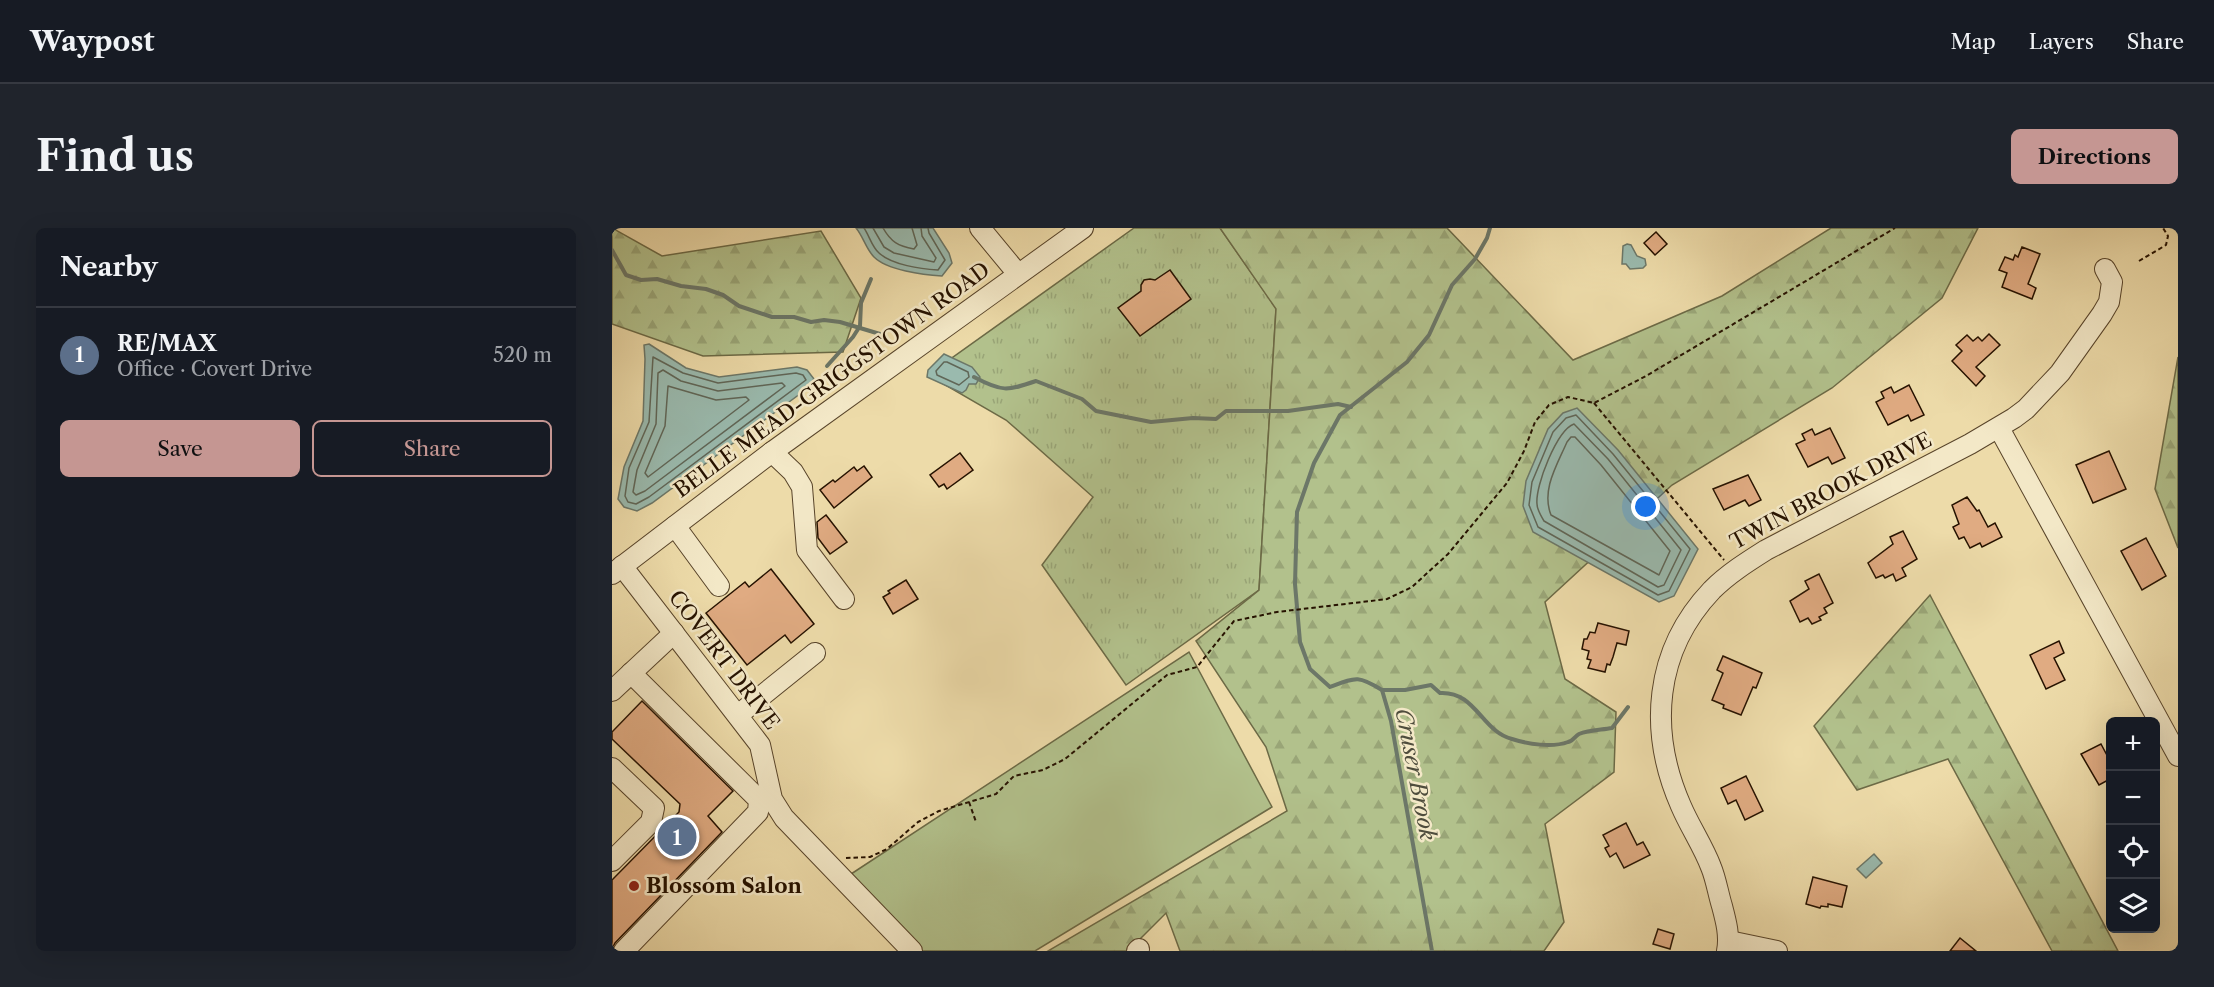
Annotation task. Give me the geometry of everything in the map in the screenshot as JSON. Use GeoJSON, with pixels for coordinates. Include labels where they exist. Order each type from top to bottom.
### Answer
{"type":"FeatureCollection","features":[{"type":"Feature","properties":{"kind":"street"},"geometry":{"type":"LineString","coordinates":[[980,228],[1018,274]]}},
{"type":"Feature","properties":{"kind":"street","name":"BELLE MEAD-GRIGGSTOWN ROAD"},"geometry":{"type":"LineString","coordinates":[[617,570],[772,452],[1083,228]]}},
{"type":"Feature","properties":{"kind":"street","name":"TWIN BROOK DRIVE"},"geometry":{"type":"LineString","coordinates":[[1728,946],[1726,921],[1711,867],[1680,806],[1668,772],[1661,738],[1660,703],[1667,669],[1678,638],[1693,613],[1723,580],[1766,550],[1999,428],[2038,398],[2060,373],[2109,302],[2112,282],[2105,269]]}},
{"type":"Feature","properties":{"kind":"street"},"geometry":{"type":"LineString","coordinates":[[1999,428],[2178,756]]}},
{"type":"Feature","properties":{"kind":"street"},"geometry":{"type":"LineString","coordinates":[[772,452],[793,472],[802,487],[807,550],[844,599]]}},
{"type":"Feature","properties":{"kind":"street"},"geometry":{"type":"LineString","coordinates":[[675,526],[719,586]]}},
{"type":"Feature","properties":{"kind":"street","name":"COVERT DRIVE"},"geometry":{"type":"LineString","coordinates":[[617,570],[674,633],[760,745],[765,799],[912,951]]}},
{"type":"Feature","properties":{"kind":"street"},"geometry":{"type":"LineString","coordinates":[[612,691],[674,633]]}},
{"type":"Feature","properties":{"kind":"street"},"geometry":{"type":"LineString","coordinates":[[738,715],[814,653]]}},
{"type":"Feature","properties":{"kind":"street"},"geometry":{"type":"LineString","coordinates":[[624,951],[758,812],[765,799],[631,673]]}},
{"type":"Feature","properties":{"kind":"street"},"geometry":{"type":"LineString","coordinates":[[612,768],[654,808],[651,822],[612,861]]}},
{"type":"Feature","properties":{"kind":"street"},"geometry":{"type":"LineString","coordinates":[[1728,946],[1777,951]]}},
{"type":"Feature","properties":{"kind":"path"},"geometry":{"type":"LineString","coordinates":[[1594,403],[1646,376],[1895,228]]}},
{"type":"Feature","properties":{"kind":"path"},"geometry":{"type":"LineString","coordinates":[[2139,261],[2166,245],[2168,236],[2163,228]]}},
{"type":"Feature","properties":{"kind":"path"},"geometry":{"type":"LineString","coordinates":[[837,858],[870,857],[886,849],[918,822],[939,811],[996,794],[1014,776],[1043,770],[1065,759],[1167,675],[1197,667],[1234,621],[1277,612],[1387,599],[1412,587],[1448,554],[1508,483],[1535,422],[1549,405],[1568,397],[1594,403],[1725,561]]}},
{"type":"Feature","properties":{"kind":"path"},"geometry":{"type":"LineString","coordinates":[[969,802],[976,822]]}},
{"type":"Feature","properties":{"kind":"green space"},"geometry":{"type":"Polygon","coordinates":[[[612,228],[662,256],[821,231],[861,298],[843,352],[703,356],[612,324],[612,228]]]}},
{"type":"Feature","properties":{"kind":"green space"},"geometry":{"type":"Polygon","coordinates":[[[1134,228],[1220,228],[1276,308],[1259,590],[1126,685],[1042,565],[1093,497],[1006,420],[928,375],[1134,228]]]}},
{"type":"Feature","properties":{"kind":"green space"},"geometry":{"type":"Polygon","coordinates":[[[1220,228],[1447,228],[1573,360],[1722,296],[1831,228],[1978,228],[1942,298],[1832,388],[1672,485],[1545,602],[1565,679],[1616,712],[1614,772],[1545,824],[1564,922],[1544,951],[1180,951],[1166,913],[1128,951],[1048,951],[1287,811],[1266,747],[1196,641],[1259,590],[1276,309],[1220,228]]]}},
{"type":"Feature","properties":{"kind":"green space"},"geometry":{"type":"Polygon","coordinates":[[[2178,357],[2178,548],[2155,489],[2178,357]]]}},
{"type":"Feature","properties":{"kind":"green space"},"geometry":{"type":"Polygon","coordinates":[[[1930,595],[2106,928],[2106,933],[2108,933],[2118,951],[2052,951],[1948,759],[1857,790],[1814,726],[1930,595]]]}},
{"type":"Feature","properties":{"kind":"green space"},"geometry":{"type":"Polygon","coordinates":[[[1189,652],[1272,807],[1035,951],[921,951],[848,876],[1189,652]]]}},
{"type":"Feature","properties":{"kind":"water"},"geometry":{"type":"Polygon","coordinates":[[[856,228],[933,228],[949,253],[952,263],[942,276],[916,273],[887,265],[871,254],[856,228]]]}},
{"type":"Feature","properties":{"kind":"water"},"geometry":{"type":"Polygon","coordinates":[[[1631,245],[1637,256],[1645,259],[1646,265],[1643,268],[1630,269],[1626,264],[1622,264],[1623,246],[1631,245]]]}},
{"type":"Feature","properties":{"kind":"water"},"geometry":{"type":"Polygon","coordinates":[[[649,344],[686,368],[719,377],[797,367],[807,370],[814,379],[808,388],[652,503],[637,511],[624,507],[618,499],[624,467],[643,421],[644,345],[649,344]]]}},
{"type":"Feature","properties":{"kind":"water"},"geometry":{"type":"Polygon","coordinates":[[[944,354],[972,367],[980,377],[976,384],[969,384],[962,393],[927,377],[928,370],[944,354]]]}},
{"type":"Feature","properties":{"kind":"water"},"geometry":{"type":"Polygon","coordinates":[[[1577,408],[1618,450],[1698,549],[1674,596],[1659,602],[1533,532],[1523,506],[1526,481],[1548,429],[1563,413],[1577,408]]]}},
{"type":"Feature","properties":{"kind":"water"},"geometry":{"type":"Polygon","coordinates":[[[1874,854],[1882,863],[1866,878],[1857,869],[1874,854]]]}},
{"type":"Feature","properties":{"kind":"building"},"geometry":{"type":"Polygon","coordinates":[[[1656,232],[1667,244],[1655,255],[1644,243],[1656,232]]]}},
{"type":"Feature","properties":{"kind":"building"},"geometry":{"type":"Polygon","coordinates":[[[2022,247],[2040,254],[2028,284],[2036,288],[2032,299],[2002,287],[2007,273],[1999,270],[2005,257],[2013,260],[2015,255],[2018,257],[2022,247]]]}},
{"type":"Feature","properties":{"kind":"building"},"geometry":{"type":"Polygon","coordinates":[[[1170,270],[1191,299],[1140,336],[1118,308],[1141,291],[1144,280],[1155,280],[1170,270]]]}},
{"type":"Feature","properties":{"kind":"building"},"geometry":{"type":"Polygon","coordinates":[[[1989,334],[2000,345],[1976,367],[1985,376],[1976,386],[1952,361],[1962,351],[1956,345],[1967,335],[1973,341],[1978,337],[1982,341],[1989,334]]]}},
{"type":"Feature","properties":{"kind":"building"},"geometry":{"type":"Polygon","coordinates":[[[1909,385],[1924,415],[1911,421],[1908,415],[1888,425],[1876,402],[1884,398],[1881,392],[1891,387],[1894,393],[1909,385]]]}},
{"type":"Feature","properties":{"kind":"building"},"geometry":{"type":"Polygon","coordinates":[[[1830,428],[1845,458],[1832,464],[1828,457],[1808,467],[1796,444],[1805,440],[1802,434],[1812,429],[1815,435],[1830,428]]]}},
{"type":"Feature","properties":{"kind":"building"},"geometry":{"type":"Polygon","coordinates":[[[2109,451],[2126,489],[2093,503],[2076,465],[2109,451]]]}},
{"type":"Feature","properties":{"kind":"building"},"geometry":{"type":"Polygon","coordinates":[[[960,453],[973,470],[947,489],[944,484],[939,487],[930,475],[960,453]]]}},
{"type":"Feature","properties":{"kind":"building"},"geometry":{"type":"Polygon","coordinates":[[[864,466],[872,477],[834,508],[820,490],[854,467],[857,471],[864,466]]]}},
{"type":"Feature","properties":{"kind":"building"},"geometry":{"type":"Polygon","coordinates":[[[1748,475],[1761,500],[1749,506],[1745,500],[1724,510],[1713,489],[1748,475]]]}},
{"type":"Feature","properties":{"kind":"building"},"geometry":{"type":"Polygon","coordinates":[[[1967,497],[1977,511],[1979,510],[1988,527],[1995,523],[2002,537],[1982,547],[1980,543],[1970,548],[1964,537],[1959,539],[1953,527],[1959,524],[1952,505],[1967,497]]]}},
{"type":"Feature","properties":{"kind":"building"},"geometry":{"type":"Polygon","coordinates":[[[826,515],[847,542],[830,554],[818,538],[817,522],[826,515]]]}},
{"type":"Feature","properties":{"kind":"building"},"geometry":{"type":"Polygon","coordinates":[[[1903,531],[1917,559],[1902,568],[1906,576],[1896,581],[1893,574],[1885,578],[1883,575],[1876,578],[1868,563],[1893,544],[1890,537],[1903,531]]]}},
{"type":"Feature","properties":{"kind":"building"},"geometry":{"type":"Polygon","coordinates":[[[2146,538],[2166,576],[2142,590],[2121,551],[2146,538]]]}},
{"type":"Feature","properties":{"kind":"building"},"geometry":{"type":"Polygon","coordinates":[[[771,569],[814,624],[791,643],[785,635],[747,665],[706,613],[745,582],[749,587],[771,569]]]}},
{"type":"Feature","properties":{"kind":"building"},"geometry":{"type":"Polygon","coordinates":[[[1819,574],[1833,603],[1824,608],[1827,613],[1819,617],[1821,620],[1812,624],[1808,618],[1800,622],[1790,601],[1809,589],[1805,581],[1819,574]]]}},
{"type":"Feature","properties":{"kind":"building"},"geometry":{"type":"Polygon","coordinates":[[[906,580],[918,599],[893,614],[883,597],[890,593],[888,591],[906,580]]]}},
{"type":"Feature","properties":{"kind":"building"},"geometry":{"type":"Polygon","coordinates":[[[1598,623],[1629,631],[1626,645],[1617,643],[1610,665],[1607,664],[1605,672],[1588,668],[1591,660],[1587,659],[1589,651],[1582,649],[1584,639],[1587,639],[1590,632],[1595,633],[1598,623]]]}},
{"type":"Feature","properties":{"kind":"building"},"geometry":{"type":"Polygon","coordinates":[[[2059,641],[2064,653],[2054,658],[2065,680],[2046,689],[2030,655],[2059,641]]]}},
{"type":"Feature","properties":{"kind":"building"},"geometry":{"type":"Polygon","coordinates":[[[1723,656],[1762,673],[1741,715],[1723,708],[1724,705],[1712,700],[1723,673],[1717,670],[1723,656]]]}},
{"type":"Feature","properties":{"kind":"building"},"geometry":{"type":"Polygon","coordinates":[[[642,701],[733,791],[708,816],[722,832],[615,943],[612,949],[612,880],[679,812],[680,804],[612,739],[612,732],[642,701]]]}},
{"type":"Feature","properties":{"kind":"building"},"geometry":{"type":"Polygon","coordinates":[[[2101,744],[2106,753],[2106,781],[2099,785],[2081,754],[2101,744]]]}},
{"type":"Feature","properties":{"kind":"building"},"geometry":{"type":"Polygon","coordinates":[[[1746,776],[1763,811],[1745,820],[1736,800],[1728,804],[1721,788],[1746,776]]]}},
{"type":"Feature","properties":{"kind":"building"},"geometry":{"type":"Polygon","coordinates":[[[1626,823],[1637,845],[1643,842],[1650,855],[1624,868],[1616,853],[1610,857],[1605,848],[1609,846],[1603,835],[1626,823]]]}},
{"type":"Feature","properties":{"kind":"building"},"geometry":{"type":"Polygon","coordinates":[[[1813,877],[1847,886],[1842,907],[1828,904],[1828,907],[1821,906],[1820,908],[1806,904],[1813,877]]]}},
{"type":"Feature","properties":{"kind":"building"},"geometry":{"type":"Polygon","coordinates":[[[1658,929],[1674,934],[1670,949],[1653,944],[1658,929]]]}},
{"type":"Feature","properties":{"kind":"building"},"geometry":{"type":"Polygon","coordinates":[[[1960,938],[1976,951],[1950,951],[1960,938]]]}},
{"type":"Feature","properties":{"kind":"waterway","name":"Cruser Brook"},"geometry":{"type":"LineString","coordinates":[[1432,951],[1391,721],[1382,690],[1357,679],[1330,687],[1310,669],[1300,642],[1295,584],[1297,512],[1314,463],[1340,415],[1407,362],[1429,335],[1452,285],[1475,259],[1490,228]]}},
{"type":"Feature","properties":{"kind":"waterway"},"geometry":{"type":"LineString","coordinates":[[612,250],[626,275],[641,280],[657,279],[681,286],[706,289],[723,295],[739,306],[772,317],[794,317],[811,322],[824,320],[840,322],[880,334]]}},
{"type":"Feature","properties":{"kind":"waterway"},"geometry":{"type":"LineString","coordinates":[[827,366],[860,326],[861,303],[871,279]]}},
{"type":"Feature","properties":{"kind":"waterway"},"geometry":{"type":"LineString","coordinates":[[974,377],[991,385],[1005,388],[1018,387],[1036,381],[1082,399],[1096,411],[1151,422],[1193,418],[1216,419],[1226,411],[1288,411],[1338,404],[1351,407]]}},
{"type":"Feature","properties":{"kind":"waterway"},"geometry":{"type":"LineString","coordinates":[[1382,690],[1405,690],[1431,685],[1440,693],[1462,698],[1501,735],[1540,745],[1562,744],[1583,733],[1612,728],[1628,707]]}},
{"type":"Feature","properties":{"kind":"place","name":"RE/MAX"},"geometry":{"type":"Point","coordinates":[677,837]}},
{"type":"Feature","properties":{"kind":"place","name":"Blossom Salon"},"geometry":{"type":"Point","coordinates":[634,886]}}]}
